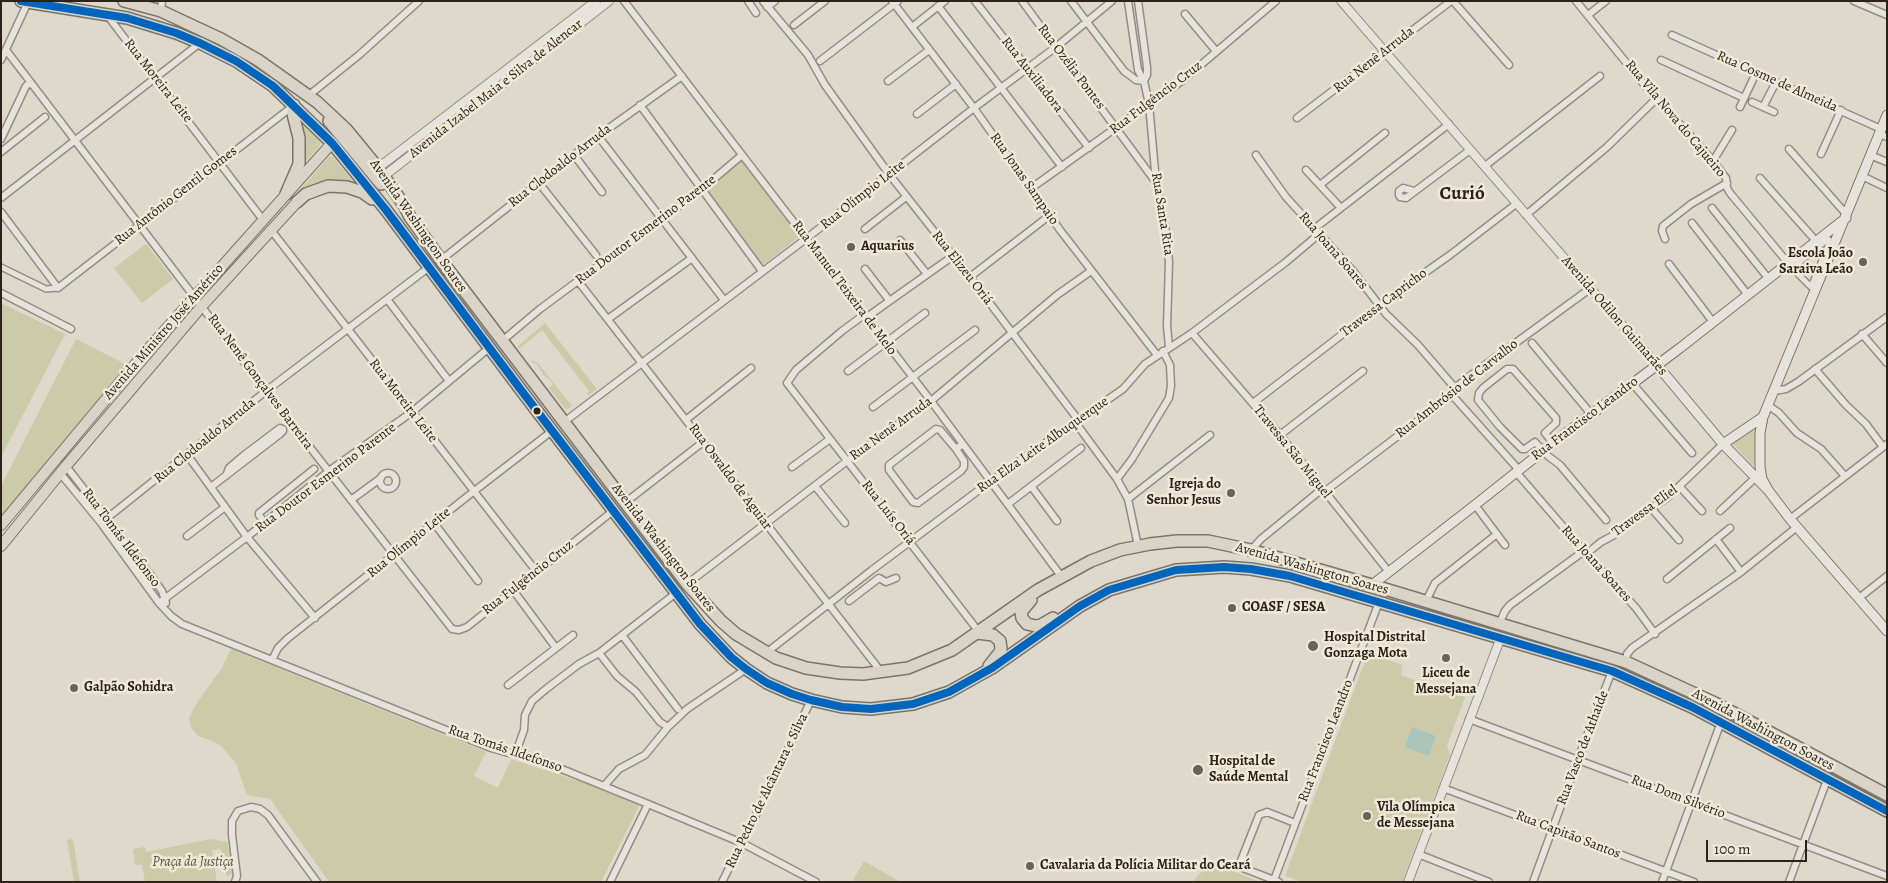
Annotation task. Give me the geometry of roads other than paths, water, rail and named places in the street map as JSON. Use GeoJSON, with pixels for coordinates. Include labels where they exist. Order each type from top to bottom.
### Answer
{"type":"FeatureCollection","features":[{"type":"Feature","properties":{"kind":"highway","name":"Avenida Washington Soares"},"geometry":{"type":"LineString","coordinates":[[124,1],[162,6],[244,51],[321,105],[346,128],[381,172],[441,260],[687,584],[721,621],[736,634],[766,653],[794,665],[820,671],[863,674],[882,673],[908,668],[952,650],[1038,590],[1061,576],[1099,558],[1138,546],[1177,541],[1199,541],[1251,550],[1372,584],[1626,662],[1715,703],[1887,795]]}},
{"type":"Feature","properties":{"kind":"highway","name":"Avenida Washington Soares"},"geometry":{"type":"LineString","coordinates":[[24,2],[106,14],[159,27],[200,43],[256,74],[294,106],[332,143],[386,210],[552,432],[704,629],[731,657],[746,669],[778,688],[829,705],[857,708],[900,707],[929,700],[949,692],[1000,663],[1080,606],[1108,590],[1176,570],[1224,567],[1252,569],[1290,576],[1612,671],[1667,694],[1887,810]]}},
{"type":"Feature","properties":{"kind":"highway"},"geometry":{"type":"LineString","coordinates":[[308,96],[410,217]]}},
{"type":"Feature","properties":{"kind":"highway"},"geometry":{"type":"LineString","coordinates":[[286,194],[299,164],[300,144],[293,114],[294,106]]}},
{"type":"Feature","properties":{"kind":"highway"},"geometry":{"type":"LineString","coordinates":[[332,143],[345,141],[349,144]]}},
{"type":"Feature","properties":{"kind":"highway"},"geometry":{"type":"LineString","coordinates":[[297,202],[306,194],[323,186],[343,186],[362,192],[386,210]]}},
{"type":"Feature","properties":{"kind":"highway"},"geometry":{"type":"LineString","coordinates":[[1038,590],[1022,612],[1024,622],[1030,626],[1041,625],[1067,610],[1080,606]]}},
{"type":"Feature","properties":{"kind":"highway"},"geometry":{"type":"LineString","coordinates":[[978,633],[996,637],[1000,641],[1001,649],[996,658],[981,674]]}},
{"type":"Feature","properties":{"kind":"main road"},"geometry":{"type":"LineString","coordinates":[[1768,490],[1762,479],[1760,466],[1760,433],[1763,417],[1870,155],[1882,133],[1887,115]]}},
{"type":"Feature","properties":{"kind":"main road","name":"Avenida Ministro José Américo"},"geometry":{"type":"LineString","coordinates":[[1,525],[142,356],[332,143]]}},
{"type":"Feature","properties":{"kind":"main road","name":"Avenida Ministro José Américo"},"geometry":{"type":"LineString","coordinates":[[3,541],[202,306],[297,202]]}},
{"type":"Feature","properties":{"kind":"main road","name":"Rua Francisco Leandro"},"geometry":{"type":"LineString","coordinates":[[1372,584],[1475,506],[1553,443],[1713,322],[1846,216]]}},
{"type":"Feature","properties":{"kind":"main road"},"geometry":{"type":"LineString","coordinates":[[1819,239],[1834,236],[1832,249]]}},
{"type":"Feature","properties":{"kind":"main road","name":"Avenida Odilon Guimarães"},"geometry":{"type":"LineString","coordinates":[[1657,365],[1723,444],[1768,490],[1790,519],[1887,631]]}},
{"type":"Feature","properties":{"kind":"main road"},"geometry":{"type":"LineString","coordinates":[[1723,444],[1763,417]]}},
{"type":"Feature","properties":{"kind":"street"},"geometry":{"type":"LineString","coordinates":[[308,96],[359,55],[419,1]]}},
{"type":"Feature","properties":{"kind":"street","name":"Avenida Izabel Maia e Silva de Alencar"},"geometry":{"type":"LineString","coordinates":[[381,172],[596,1]]}},
{"type":"Feature","properties":{"kind":"street","name":"Avenida Izabel Maia e Silva de Alencar"},"geometry":{"type":"LineString","coordinates":[[381,172],[450,123],[609,1]]}},
{"type":"Feature","properties":{"kind":"street","name":"Rua Manuel Teixeira de Melo"},"geometry":{"type":"LineString","coordinates":[[624,1],[931,401],[1061,576]]}},
{"type":"Feature","properties":{"kind":"street"},"geometry":{"type":"LineString","coordinates":[[748,1],[756,13]]}},
{"type":"Feature","properties":{"kind":"street"},"geometry":{"type":"LineString","coordinates":[[765,4],[774,1]]}},
{"type":"Feature","properties":{"kind":"street"},"geometry":{"type":"LineString","coordinates":[[794,25],[825,1]]}},
{"type":"Feature","properties":{"kind":"street"},"geometry":{"type":"LineString","coordinates":[[912,27],[946,1]]}},
{"type":"Feature","properties":{"kind":"street","name":"Rua Auxiliadora"},"geometry":{"type":"LineString","coordinates":[[975,1],[1089,148]]}},
{"type":"Feature","properties":{"kind":"street","name":"Rua Ozélia Pontes"},"geometry":{"type":"LineString","coordinates":[[1022,1],[1156,182]]}},
{"type":"Feature","properties":{"kind":"street"},"geometry":{"type":"LineString","coordinates":[[1071,1],[1124,71],[1136,80],[1144,81]]}},
{"type":"Feature","properties":{"kind":"street","name":"Rua Olímpio Leite"},"geometry":{"type":"LineString","coordinates":[[564,422],[1056,47],[1112,1]]}},
{"type":"Feature","properties":{"kind":"street","name":"Rua Santa Rita"},"geometry":{"type":"LineString","coordinates":[[1117,479],[1169,398],[1171,386],[1170,365],[1163,351],[1167,326],[1169,262],[1166,232],[1156,182],[1149,104],[1144,81],[1138,70],[1128,1]]}},
{"type":"Feature","properties":{"kind":"street","name":"Rua Santa Rita"},"geometry":{"type":"LineString","coordinates":[[1138,1],[1147,67],[1144,81]]}},
{"type":"Feature","properties":{"kind":"street","name":"Rua Fulgêncio Cruz"},"geometry":{"type":"LineString","coordinates":[[1030,189],[1183,80],[1276,1]]}},
{"type":"Feature","properties":{"kind":"street","name":"Avenida Odilon Guimarães"},"geometry":{"type":"LineString","coordinates":[[1341,1],[1657,365]]}},
{"type":"Feature","properties":{"kind":"street"},"geometry":{"type":"LineString","coordinates":[[1452,1],[1509,65]]}},
{"type":"Feature","properties":{"kind":"street","name":"Rua Nenê Arruda"},"geometry":{"type":"LineString","coordinates":[[1297,118],[1452,1]]}},
{"type":"Feature","properties":{"kind":"street","name":"Rua Vila Nova do Cajueiro"},"geometry":{"type":"LineString","coordinates":[[1576,1],[1642,82],[1713,160],[1726,178],[1727,188],[1730,193],[1788,263]]}},
{"type":"Feature","properties":{"kind":"street"},"geometry":{"type":"LineString","coordinates":[[1588,15],[1606,1]]}},
{"type":"Feature","properties":{"kind":"street"},"geometry":{"type":"LineString","coordinates":[[1854,1],[1887,15]]}},
{"type":"Feature","properties":{"kind":"street"},"geometry":{"type":"LineString","coordinates":[[1,60],[24,2]]}},
{"type":"Feature","properties":{"kind":"street"},"geometry":{"type":"LineString","coordinates":[[820,61],[895,2]]}},
{"type":"Feature","properties":{"kind":"street","name":"Rua Jonas Sampaio"},"geometry":{"type":"LineString","coordinates":[[895,2],[1091,271],[1163,351]]}},
{"type":"Feature","properties":{"kind":"street","name":"Rua Elizeu Oriá"},"geometry":{"type":"LineString","coordinates":[[765,4],[808,55],[825,86],[906,197],[970,277],[1076,417],[1078,426],[1117,479],[1128,499],[1138,546]]}},
{"type":"Feature","properties":{"kind":"street"},"geometry":{"type":"LineString","coordinates":[[938,6],[1062,167]]}},
{"type":"Feature","properties":{"kind":"street","name":"Rua Moreira Leite"},"geometry":{"type":"LineString","coordinates":[[106,14],[263,220]]}},
{"type":"Feature","properties":{"kind":"street"},"geometry":{"type":"LineString","coordinates":[[1185,14],[1216,52]]}},
{"type":"Feature","properties":{"kind":"street"},"geometry":{"type":"LineString","coordinates":[[573,18],[579,25]]}},
{"type":"Feature","properties":{"kind":"street","name":"Rua Cosme de Almeida"},"geometry":{"type":"LineString","coordinates":[[1672,35],[1841,110],[1882,133]]}},
{"type":"Feature","properties":{"kind":"street"},"geometry":{"type":"LineString","coordinates":[[1,198],[200,43]]}},
{"type":"Feature","properties":{"kind":"street","name":"Rua Nenê Gonçalves Barreira"},"geometry":{"type":"LineString","coordinates":[[6,50],[266,392],[443,618]]}},
{"type":"Feature","properties":{"kind":"street"},"geometry":{"type":"LineString","coordinates":[[888,81],[929,50]]}},
{"type":"Feature","properties":{"kind":"street"},"geometry":{"type":"LineString","coordinates":[[1661,60],[1744,98]]}},
{"type":"Feature","properties":{"kind":"street"},"geometry":{"type":"LineString","coordinates":[[1740,108],[1756,73]]}},
{"type":"Feature","properties":{"kind":"street","name":"Rua Clodoaldo Arruda"},"geometry":{"type":"LineString","coordinates":[[441,260],[598,136],[682,76]]}},
{"type":"Feature","properties":{"kind":"street"},"geometry":{"type":"LineString","coordinates":[[1485,166],[1600,76]]}},
{"type":"Feature","properties":{"kind":"street"},"geometry":{"type":"LineString","coordinates":[[1,139],[26,86],[30,82]]}},
{"type":"Feature","properties":{"kind":"street"},"geometry":{"type":"LineString","coordinates":[[1763,107],[1776,82]]}},
{"type":"Feature","properties":{"kind":"street"},"geometry":{"type":"LineString","coordinates":[[917,114],[956,84]]}},
{"type":"Feature","properties":{"kind":"street"},"geometry":{"type":"LineString","coordinates":[[1526,215],[1610,144],[1657,98]]}},
{"type":"Feature","properties":{"kind":"street"},"geometry":{"type":"LineString","coordinates":[[1752,102],[1774,112]]}},
{"type":"Feature","properties":{"kind":"street"},"geometry":{"type":"LineString","coordinates":[[640,105],[762,271]]}},
{"type":"Feature","properties":{"kind":"street","name":"Rua Antônio Gentil Gomes"},"geometry":{"type":"LineString","coordinates":[[58,288],[294,106]]}},
{"type":"Feature","properties":{"kind":"street"},"geometry":{"type":"LineString","coordinates":[[1822,154],[1841,110]]}},
{"type":"Feature","properties":{"kind":"street"},"geometry":{"type":"LineString","coordinates":[[1,152],[45,117]]}},
{"type":"Feature","properties":{"kind":"street","name":"Rua Elza Leite Albuquerque"},"geometry":{"type":"LineString","coordinates":[[766,653],[909,541],[1123,389],[1142,367],[1192,333],[1286,262],[1340,207],[1449,124]]}},
{"type":"Feature","properties":{"kind":"street"},"geometry":{"type":"LineString","coordinates":[[1713,160],[1732,130]]}},
{"type":"Feature","properties":{"kind":"street"},"geometry":{"type":"LineString","coordinates":[[1320,185],[1385,133]]}},
{"type":"Feature","properties":{"kind":"street"},"geometry":{"type":"LineString","coordinates":[[598,136],[724,300]]}},
{"type":"Feature","properties":{"kind":"street"},"geometry":{"type":"LineString","coordinates":[[1789,149],[1846,216]]}},
{"type":"Feature","properties":{"kind":"street"},"geometry":{"type":"LineString","coordinates":[[1414,191],[1470,150]]}},
{"type":"Feature","properties":{"kind":"street"},"geometry":{"type":"LineString","coordinates":[[574,155],[602,192]]}},
{"type":"Feature","properties":{"kind":"street","name":"Rua Doutor Esmerino Parente"},"geometry":{"type":"LineString","coordinates":[[502,341],[540,309],[702,189],[742,155]]}},
{"type":"Feature","properties":{"kind":"street","name":"Rua Joana Soares"},"geometry":{"type":"LineString","coordinates":[[1256,155],[1286,198],[1353,271],[1380,306],[1418,345],[1455,388]]}},
{"type":"Feature","properties":{"kind":"street"},"geometry":{"type":"LineString","coordinates":[[1870,155],[1887,162]]}},
{"type":"Feature","properties":{"kind":"street"},"geometry":{"type":"LineString","coordinates":[[1306,170],[1340,207]]}},
{"type":"Feature","properties":{"kind":"street"},"geometry":{"type":"LineString","coordinates":[[1862,176],[1887,188]]}},
{"type":"Feature","properties":{"kind":"street"},"geometry":{"type":"LineString","coordinates":[[1760,178],[1819,239]]}},
{"type":"Feature","properties":{"kind":"street"},"geometry":{"type":"LineString","coordinates":[[540,182],[596,256]]}},
{"type":"Feature","properties":{"kind":"street"},"geometry":{"type":"LineString","coordinates":[[1665,239],[1662,231],[1663,226],[1691,204],[1727,183]]}},
{"type":"Feature","properties":{"kind":"street"},"geometry":{"type":"LineString","coordinates":[[865,228],[906,197]]}},
{"type":"Feature","properties":{"kind":"street","name":"Travessa Capricho"},"geometry":{"type":"LineString","coordinates":[[1253,403],[1516,204]]}},
{"type":"Feature","properties":{"kind":"street"},"geometry":{"type":"LineString","coordinates":[[1712,208],[1768,278]]}},
{"type":"Feature","properties":{"kind":"street"},"geometry":{"type":"LineString","coordinates":[[1,212],[58,288]]}},
{"type":"Feature","properties":{"kind":"street"},"geometry":{"type":"LineString","coordinates":[[970,277],[1045,219]]}},
{"type":"Feature","properties":{"kind":"street"},"geometry":{"type":"LineString","coordinates":[[1692,223],[1748,294]]}},
{"type":"Feature","properties":{"kind":"street","name":"Rua Moreira Leite"},"geometry":{"type":"LineString","coordinates":[[271,230],[536,571]]}},
{"type":"Feature","properties":{"kind":"street"},"geometry":{"type":"LineString","coordinates":[[1829,239],[1830,241],[1811,287],[1792,268],[1829,239]]}},
{"type":"Feature","properties":{"kind":"street"},"geometry":{"type":"LineString","coordinates":[[900,240],[927,274]]}},
{"type":"Feature","properties":{"kind":"street"},"geometry":{"type":"LineString","coordinates":[[867,317],[953,256]]}},
{"type":"Feature","properties":{"kind":"street"},"geometry":{"type":"LineString","coordinates":[[608,320],[692,258]]}},
{"type":"Feature","properties":{"kind":"street"},"geometry":{"type":"LineString","coordinates":[[1668,264],[1713,322]]}},
{"type":"Feature","properties":{"kind":"street"},"geometry":{"type":"LineString","coordinates":[[1,267],[46,289],[58,288]]}},
{"type":"Feature","properties":{"kind":"street","name":"Rua Clodoaldo Arruda"},"geometry":{"type":"LineString","coordinates":[[104,521],[266,392],[428,268]]}},
{"type":"Feature","properties":{"kind":"street"},"geometry":{"type":"LineString","coordinates":[[865,269],[889,300]]}},
{"type":"Feature","properties":{"kind":"street","name":"Rua Nenê Arruda"},"geometry":{"type":"LineString","coordinates":[[687,584],[847,461],[931,401],[1013,334],[1057,295],[1091,271]]}},
{"type":"Feature","properties":{"kind":"street","name":"Rua Osvaldo de Aguiar"},"geometry":{"type":"LineString","coordinates":[[578,281],[687,419],[702,442],[882,673]]}},
{"type":"Feature","properties":{"kind":"street","name":"Rua Ambrósio de Carvalho"},"geometry":{"type":"LineString","coordinates":[[1251,550],[1261,539],[1323,490],[1452,395],[1455,388],[1591,288]]}},
{"type":"Feature","properties":{"kind":"street"},"geometry":{"type":"LineString","coordinates":[[1,293],[71,329]]}},
{"type":"Feature","properties":{"kind":"street"},"geometry":{"type":"LineString","coordinates":[[387,300],[449,381]]}},
{"type":"Feature","properties":{"kind":"street"},"geometry":{"type":"LineString","coordinates":[[848,371],[925,313]]}},
{"type":"Feature","properties":{"kind":"street","name":"Rua Luís Oriá"},"geometry":{"type":"LineString","coordinates":[[867,317],[861,317],[842,331],[796,370],[787,383],[978,633]]}},
{"type":"Feature","properties":{"kind":"street"},"geometry":{"type":"LineString","coordinates":[[1774,391],[1786,389],[1798,382],[1887,317]]}},
{"type":"Feature","properties":{"kind":"street"},"geometry":{"type":"LineString","coordinates":[[873,407],[975,330]]}},
{"type":"Feature","properties":{"kind":"street","name":"Travessa São Miguel"},"geometry":{"type":"LineString","coordinates":[[1192,333],[1280,435],[1389,572]]}},
{"type":"Feature","properties":{"kind":"street"},"geometry":{"type":"LineString","coordinates":[[1862,334],[1887,363]]}},
{"type":"Feature","properties":{"kind":"street"},"geometry":{"type":"LineString","coordinates":[[1532,343],[1591,414]]}},
{"type":"Feature","properties":{"kind":"street","name":"Rua Doutor Esmerino Parente"},"geometry":{"type":"LineString","coordinates":[[162,601],[247,537],[329,471],[412,412],[489,348]]}},
{"type":"Feature","properties":{"kind":"street"},"geometry":{"type":"LineString","coordinates":[[687,419],[751,368]]}},
{"type":"Feature","properties":{"kind":"street"},"geometry":{"type":"LineString","coordinates":[[1553,443],[1545,433],[1556,423],[1556,418],[1512,368],[1507,369],[1482,388],[1478,400],[1519,446],[1525,449],[1535,442],[1560,465],[1606,520]]}},
{"type":"Feature","properties":{"kind":"street"},"geometry":{"type":"LineString","coordinates":[[1790,519],[1885,446],[1866,424],[1846,406],[1815,369]]}},
{"type":"Feature","properties":{"kind":"street"},"geometry":{"type":"LineString","coordinates":[[1280,435],[1363,371]]}},
{"type":"Feature","properties":{"kind":"street"},"geometry":{"type":"LineString","coordinates":[[1632,383],[1692,453]]}},
{"type":"Feature","properties":{"kind":"street","name":"Rua Joana Soares"},"geometry":{"type":"LineString","coordinates":[[1452,395],[1518,471],[1585,553],[1636,608],[1655,634]]}},
{"type":"Feature","properties":{"kind":"street"},"geometry":{"type":"LineString","coordinates":[[1768,406],[1779,413],[1797,432],[1821,449],[1845,476]]}},
{"type":"Feature","properties":{"kind":"street"},"geometry":{"type":"LineString","coordinates":[[936,429],[940,430],[956,449],[964,461],[964,467],[918,503],[913,502],[889,470],[889,465],[936,429]]}},
{"type":"Feature","properties":{"kind":"street","name":"Rua Olímpio Leite"},"geometry":{"type":"LineString","coordinates":[[272,660],[278,648],[287,639],[552,432]]}},
{"type":"Feature","properties":{"kind":"street"},"geometry":{"type":"LineString","coordinates":[[1128,499],[1210,435]]}},
{"type":"Feature","properties":{"kind":"street"},"geometry":{"type":"LineString","coordinates":[[211,487],[273,437]]}},
{"type":"Feature","properties":{"kind":"street"},"geometry":{"type":"LineString","coordinates":[[792,467],[830,439]]}},
{"type":"Feature","properties":{"kind":"street"},"geometry":{"type":"LineString","coordinates":[[626,502],[702,442]]}},
{"type":"Feature","properties":{"kind":"street"},"geometry":{"type":"LineString","coordinates":[[956,449],[963,444]]}},
{"type":"Feature","properties":{"kind":"street","name":"Travessa Eliel"},"geometry":{"type":"LineString","coordinates":[[1500,622],[1510,605],[1614,535],[1680,487],[1723,444]]}},
{"type":"Feature","properties":{"kind":"street"},"geometry":{"type":"LineString","coordinates":[[1008,504],[1081,448]]}},
{"type":"Feature","properties":{"kind":"street"},"geometry":{"type":"LineString","coordinates":[[188,456],[247,537],[315,618]]}},
{"type":"Feature","properties":{"kind":"street"},"geometry":{"type":"LineString","coordinates":[[264,523],[259,515],[260,513],[314,469]]}},
{"type":"Feature","properties":{"kind":"street","name":"Rua Tomás Ildefonso"},"geometry":{"type":"LineString","coordinates":[[63,470],[149,573],[162,591],[162,601]]}},
{"type":"Feature","properties":{"kind":"street"},"geometry":{"type":"LineString","coordinates":[[351,500],[381,478]]}},
{"type":"Feature","properties":{"kind":"street"},"geometry":{"type":"LineString","coordinates":[[1720,511],[1756,478]]}},
{"type":"Feature","properties":{"kind":"street"},"geometry":{"type":"LineString","coordinates":[[815,486],[844,523]]}},
{"type":"Feature","properties":{"kind":"street"},"geometry":{"type":"LineString","coordinates":[[1031,486],[1057,520]]}},
{"type":"Feature","properties":{"kind":"street"},"geometry":{"type":"LineString","coordinates":[[1680,487],[1702,511]]}},
{"type":"Feature","properties":{"kind":"street"},"geometry":{"type":"LineString","coordinates":[[1475,506],[1505,545]]}},
{"type":"Feature","properties":{"kind":"street"},"geometry":{"type":"LineString","coordinates":[[187,536],[225,507]]}},
{"type":"Feature","properties":{"kind":"street"},"geometry":{"type":"LineString","coordinates":[[1651,508],[1679,540]]}},
{"type":"Feature","properties":{"kind":"street","name":"Rua Fulgêncio Cruz"},"geometry":{"type":"LineString","coordinates":[[443,618],[452,629],[462,630],[613,511]]}},
{"type":"Feature","properties":{"kind":"street","name":"Rua Tomás Ildefonso"},"geometry":{"type":"LineString","coordinates":[[104,521],[121,550],[142,578],[162,601],[169,613],[182,624],[492,748],[509,753],[516,752],[537,759],[604,786],[742,843],[814,880]]}},
{"type":"Feature","properties":{"kind":"street"},"geometry":{"type":"LineString","coordinates":[[434,523],[478,581]]}},
{"type":"Feature","properties":{"kind":"street"},"geometry":{"type":"LineString","coordinates":[[1626,662],[1627,654],[1632,648],[1655,634],[1742,572],[1797,527]]}},
{"type":"Feature","properties":{"kind":"street"},"geometry":{"type":"LineString","coordinates":[[1667,579],[1730,528]]}},
{"type":"Feature","properties":{"kind":"street"},"geometry":{"type":"LineString","coordinates":[[1426,601],[1435,583],[1497,534]]}},
{"type":"Feature","properties":{"kind":"street"},"geometry":{"type":"LineString","coordinates":[[1716,539],[1742,572]]}},
{"type":"Feature","properties":{"kind":"street"},"geometry":{"type":"LineString","coordinates":[[121,550],[127,545]]}},
{"type":"Feature","properties":{"kind":"street"},"geometry":{"type":"LineString","coordinates":[[872,570],[878,578],[886,582],[896,578]]}},
{"type":"Feature","properties":{"kind":"street"},"geometry":{"type":"LineString","coordinates":[[142,578],[149,573]]}},
{"type":"Feature","properties":{"kind":"street"},"geometry":{"type":"LineString","coordinates":[[1859,598],[1887,576]]}},
{"type":"Feature","properties":{"kind":"street"},"geometry":{"type":"LineString","coordinates":[[849,601],[878,578]]}},
{"type":"Feature","properties":{"kind":"street"},"geometry":{"type":"LineString","coordinates":[[513,590],[556,648]]}},
{"type":"Feature","properties":{"kind":"street"},"geometry":{"type":"LineString","coordinates":[[516,752],[524,730],[525,716],[532,702],[579,664],[599,654],[676,593]]}},
{"type":"Feature","properties":{"kind":"street","name":"Rua Francisco Leandro"},"geometry":{"type":"LineString","coordinates":[[1276,881],[1295,823],[1379,602]]}},
{"type":"Feature","properties":{"kind":"street"},"geometry":{"type":"LineString","coordinates":[[508,685],[573,635]]}},
{"type":"Feature","properties":{"kind":"street"},"geometry":{"type":"LineString","coordinates":[[622,635],[678,709]]}},
{"type":"Feature","properties":{"kind":"street"},"geometry":{"type":"LineString","coordinates":[[1408,882],[1500,637]]}},
{"type":"Feature","properties":{"kind":"street"},"geometry":{"type":"LineString","coordinates":[[599,654],[617,676],[636,692],[660,722],[668,727]]}},
{"type":"Feature","properties":{"kind":"street"},"geometry":{"type":"LineString","coordinates":[[604,786],[619,769],[645,755],[668,727],[687,709],[746,669]]}},
{"type":"Feature","properties":{"kind":"street","name":"Rua Vasco de Athaíde"},"geometry":{"type":"LineString","coordinates":[[1534,882],[1612,671]]}},
{"type":"Feature","properties":{"kind":"street","name":"Rua Pedro de Alcântara e Silva"},"geometry":{"type":"LineString","coordinates":[[722,882],[795,736],[810,700]]}},
{"type":"Feature","properties":{"kind":"street","name":"Rua Dom Silvério"},"geometry":{"type":"LineString","coordinates":[[1469,719],[1887,876]]}},
{"type":"Feature","properties":{"kind":"street"},"geometry":{"type":"LineString","coordinates":[[1662,882],[1721,722]]}},
{"type":"Feature","properties":{"kind":"street"},"geometry":{"type":"LineString","coordinates":[[1789,882],[1827,780]]}},
{"type":"Feature","properties":{"kind":"street","name":"Rua Capitão Santos"},"geometry":{"type":"LineString","coordinates":[[1443,788],[1694,882]]}},
{"type":"Feature","properties":{"kind":"street"},"geometry":{"type":"LineString","coordinates":[[610,882],[648,804]]}},
{"type":"Feature","properties":{"kind":"street"},"geometry":{"type":"LineString","coordinates":[[236,882],[232,821],[238,811],[252,807],[260,809],[268,815],[317,882]]}},
{"type":"Feature","properties":{"kind":"street"},"geometry":{"type":"LineString","coordinates":[[1276,881],[1243,868],[1240,862],[1257,818],[1262,813],[1267,812],[1295,823]]}},
{"type":"Feature","properties":{"kind":"street"},"geometry":{"type":"LineString","coordinates":[[1418,854],[1489,882]]}},
{"type":"Feature","properties":{"kind":"place","name":"Aquarius"},"geometry":{"type":"Point","coordinates":[851,247]}},
{"type":"Feature","properties":{"kind":"place","name":"Escola João Saraiva Leão"},"geometry":{"type":"Point","coordinates":[1863,262]}},
{"type":"Feature","properties":{"kind":"place","name":"Igreja do Senhor Jesus"},"geometry":{"type":"Point","coordinates":[1231,493]}},
{"type":"Feature","properties":{"kind":"place","name":"COASF / SESA"},"geometry":{"type":"Point","coordinates":[1232,608]}},
{"type":"Feature","properties":{"kind":"place","name":"Hospital Distrital Gonzaga Mota"},"geometry":{"type":"Point","coordinates":[1313,646]}},
{"type":"Feature","properties":{"kind":"place","name":"Liceu de Messejana"},"geometry":{"type":"Point","coordinates":[1446,658]}},
{"type":"Feature","properties":{"kind":"place","name":"Galpão Sohidra"},"geometry":{"type":"Point","coordinates":[74,688]}},
{"type":"Feature","properties":{"kind":"place","name":"Hospital de Saúde Mental"},"geometry":{"type":"Point","coordinates":[1198,770]}},
{"type":"Feature","properties":{"kind":"place","name":"Vila Olímpica de Messejana"},"geometry":{"type":"Point","coordinates":[1367,816]}},
{"type":"Feature","properties":{"kind":"place","name":"Cavalaria da Polícia Militar do Ceará"},"geometry":{"type":"Point","coordinates":[1030,866]}},
{"type":"Feature","properties":{"kind":"district","name":"Curió"},"geometry":{"type":"Point","coordinates":[1462,194]}},
{"type":"Feature","properties":{"kind":"park label","name":"Praça da Justiça"},"geometry":{"type":"Point","coordinates":[193,863]}}]}
